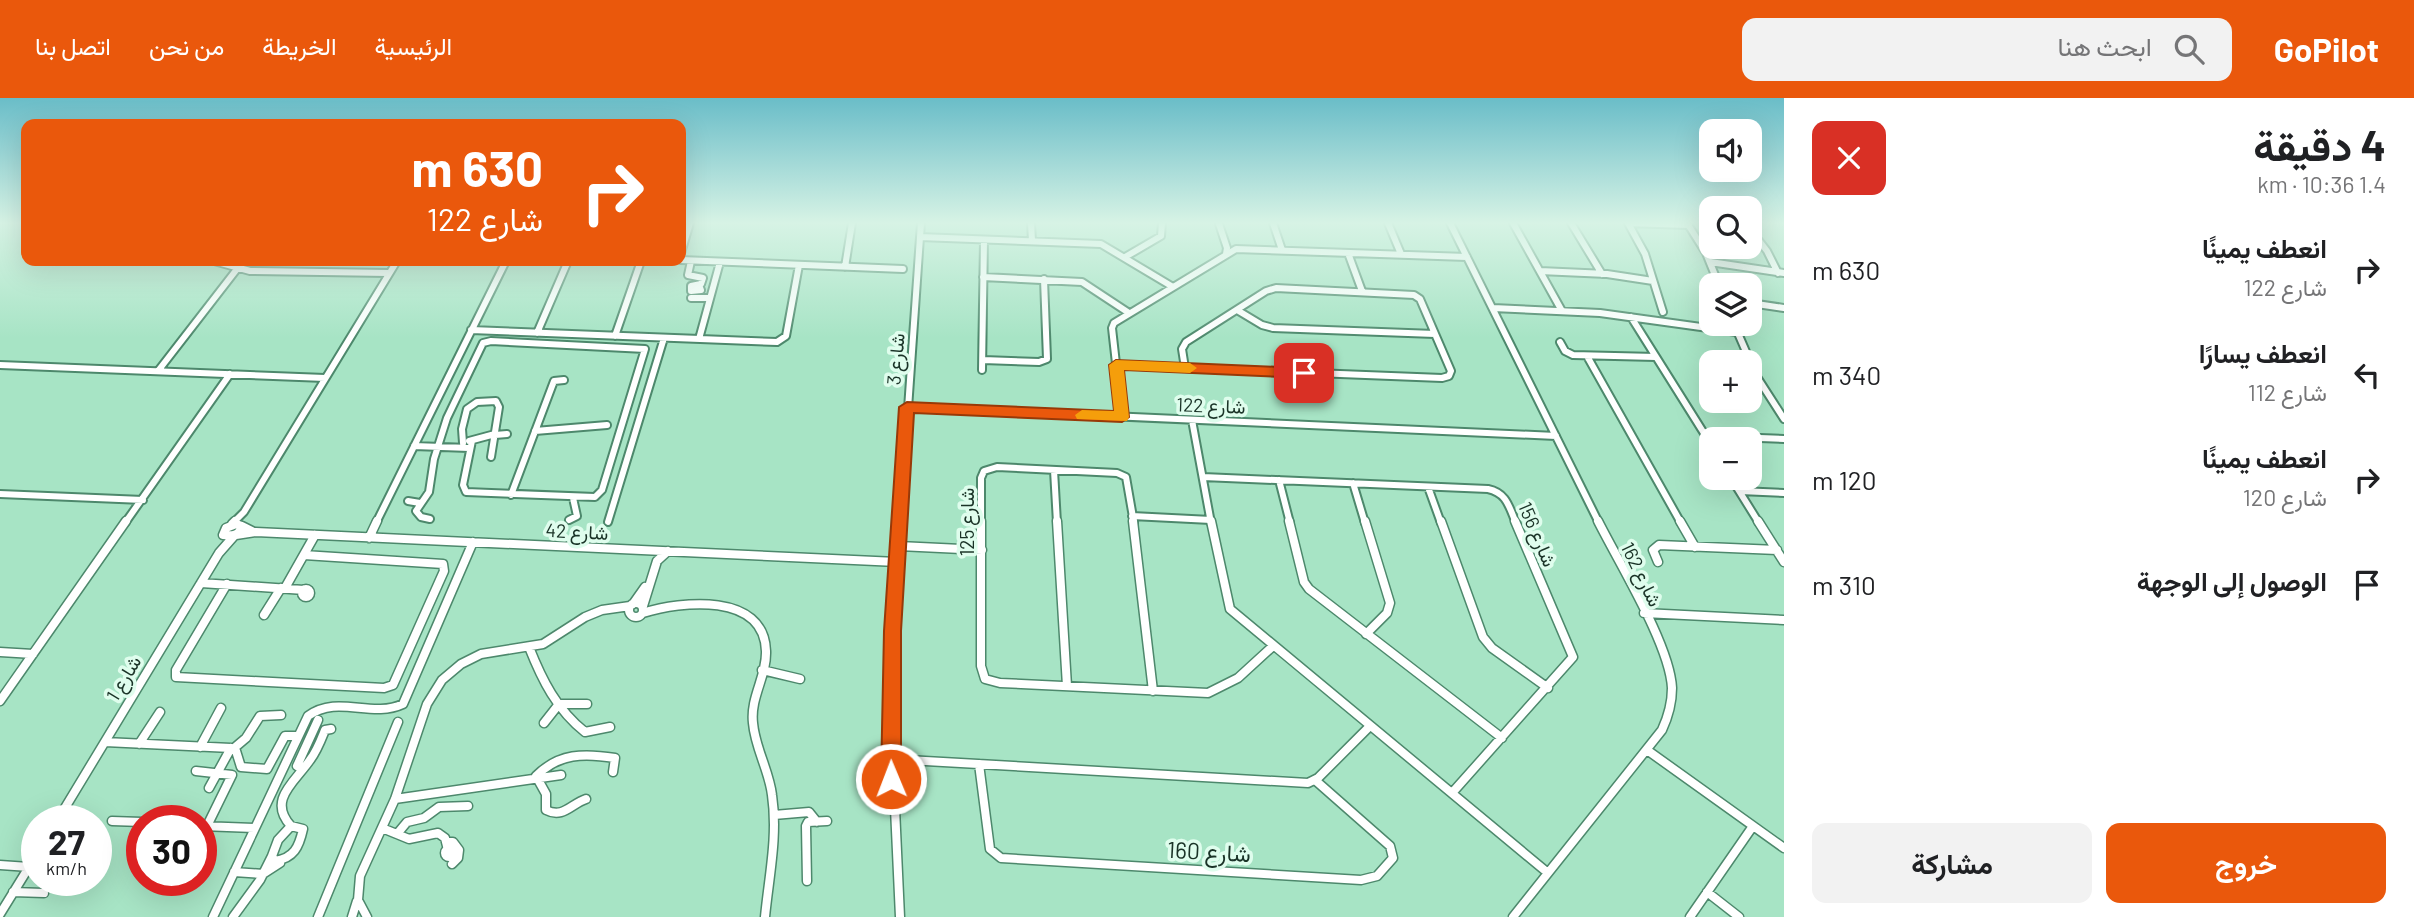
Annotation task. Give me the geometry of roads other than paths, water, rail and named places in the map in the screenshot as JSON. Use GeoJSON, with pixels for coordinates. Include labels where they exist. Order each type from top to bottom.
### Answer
{"type":"FeatureCollection","features":[{"type":"Feature","properties":{"kind":"street"},"geometry":{"type":"LineString","coordinates":[[691,261],[687,274],[702,277],[700,287]]}},
{"type":"Feature","properties":{"kind":"street"},"geometry":{"type":"LineString","coordinates":[[697,261],[903,269]]}},
{"type":"Feature","properties":{"kind":"street"},"geometry":{"type":"LineString","coordinates":[[845,267],[846,261]]}},
{"type":"Feature","properties":{"kind":"street","name":"شارع 3"},"geometry":{"type":"LineString","coordinates":[[900,917],[890,759],[891,673],[918,261]]}},
{"type":"Feature","properties":{"kind":"street"},"geometry":{"type":"LineString","coordinates":[[982,370],[983,261]]}},
{"type":"Feature","properties":{"kind":"street"},"geometry":{"type":"LineString","coordinates":[[1132,261],[1172,287]]}},
{"type":"Feature","properties":{"kind":"street"},"geometry":{"type":"LineString","coordinates":[[1122,417],[1112,328],[1114,323],[1214,261]]}},
{"type":"Feature","properties":{"kind":"street"},"geometry":{"type":"LineString","coordinates":[[1351,261],[1362,291]]}},
{"type":"Feature","properties":{"kind":"street","name":"شارع 162"},"geometry":{"type":"LineString","coordinates":[[1469,261],[1644,613],[1667,662],[1673,691],[1668,718],[1647,750],[1513,917]]}},
{"type":"Feature","properties":{"kind":"street"},"geometry":{"type":"LineString","coordinates":[[1534,261],[1562,311]]}},
{"type":"Feature","properties":{"kind":"street"},"geometry":{"type":"LineString","coordinates":[[1594,261],[1602,274]]}},
{"type":"Feature","properties":{"kind":"street"},"geometry":{"type":"LineString","coordinates":[[1647,261],[1663,312]]}},
{"type":"Feature","properties":{"kind":"street"},"geometry":{"type":"LineString","coordinates":[[699,339],[720,262]]}},
{"type":"Feature","properties":{"kind":"street"},"geometry":{"type":"LineString","coordinates":[[1710,262],[1781,273]]}},
{"type":"Feature","properties":{"kind":"street"},"geometry":{"type":"LineString","coordinates":[[1710,262],[1714,273]]}},
{"type":"Feature","properties":{"kind":"street"},"geometry":{"type":"LineString","coordinates":[[471,330],[781,341],[786,336],[799,265]]}},
{"type":"Feature","properties":{"kind":"street"},"geometry":{"type":"LineString","coordinates":[[228,266],[237,269],[389,273]]}},
{"type":"Feature","properties":{"kind":"street"},"geometry":{"type":"LineString","coordinates":[[232,524],[244,512],[394,266]]}},
{"type":"Feature","properties":{"kind":"street"},"geometry":{"type":"LineString","coordinates":[[369,538],[503,266]]}},
{"type":"Feature","properties":{"kind":"street"},"geometry":{"type":"LineString","coordinates":[[537,332],[566,266]]}},
{"type":"Feature","properties":{"kind":"street"},"geometry":{"type":"LineString","coordinates":[[615,336],[639,266]]}},
{"type":"Feature","properties":{"kind":"street"},"geometry":{"type":"LineString","coordinates":[[158,371],[237,269]]}},
{"type":"Feature","properties":{"kind":"street"},"geometry":{"type":"LineString","coordinates":[[1540,271],[1602,274],[1653,281]]}},
{"type":"Feature","properties":{"kind":"street"},"geometry":{"type":"LineString","coordinates":[[983,277],[1082,282],[1129,313]]}},
{"type":"Feature","properties":{"kind":"street"},"geometry":{"type":"LineString","coordinates":[[982,359],[1039,362],[1046,359],[1044,279]]}},
{"type":"Feature","properties":{"kind":"street"},"geometry":{"type":"LineString","coordinates":[[710,298],[691,295],[691,287],[713,289]]}},
{"type":"Feature","properties":{"kind":"street"},"geometry":{"type":"LineString","coordinates":[[1116,365],[1185,368],[1446,378],[1451,371],[1421,301],[1410,293],[1272,289],[1184,344],[1182,349],[1185,368]]}},
{"type":"Feature","properties":{"kind":"street"},"geometry":{"type":"LineString","coordinates":[[1762,305],[1784,308]]}},
{"type":"Feature","properties":{"kind":"street"},"geometry":{"type":"LineString","coordinates":[[1493,308],[1631,317],[1699,327]]}},
{"type":"Feature","properties":{"kind":"street"},"geometry":{"type":"LineString","coordinates":[[1237,310],[1262,325],[1273,328],[1436,334]]}},
{"type":"Feature","properties":{"kind":"street"},"geometry":{"type":"LineString","coordinates":[[1631,317],[1700,427]]}},
{"type":"Feature","properties":{"kind":"street"},"geometry":{"type":"LineString","coordinates":[[1739,336],[1759,382],[1784,419]]}},
{"type":"Feature","properties":{"kind":"street"},"geometry":{"type":"LineString","coordinates":[[608,522],[664,338]]}},
{"type":"Feature","properties":{"kind":"street"},"geometry":{"type":"LineString","coordinates":[[430,519],[417,514],[420,503],[430,490],[434,474],[433,459],[439,448],[447,418],[482,344],[489,340],[643,348],[645,351],[630,407],[601,493],[592,498],[469,493],[464,490],[471,444]]}},
{"type":"Feature","properties":{"kind":"street"},"geometry":{"type":"LineString","coordinates":[[1560,342],[1567,353],[1656,358]]}},
{"type":"Feature","properties":{"kind":"street"},"geometry":{"type":"LineString","coordinates":[[1587,356],[1695,547]]}},
{"type":"Feature","properties":{"kind":"street"},"geometry":{"type":"LineString","coordinates":[[0,365],[326,378]]}},
{"type":"Feature","properties":{"kind":"street"},"geometry":{"type":"LineString","coordinates":[[0,701],[230,374]]}},
{"type":"Feature","properties":{"kind":"street"},"geometry":{"type":"LineString","coordinates":[[511,495],[554,381],[564,380]]}},
{"type":"Feature","properties":{"kind":"street"},"geometry":{"type":"LineString","coordinates":[[460,445],[466,411],[477,402],[493,401],[499,405],[491,457]]}},
{"type":"Feature","properties":{"kind":"street"},"geometry":{"type":"LineString","coordinates":[[630,407],[643,407]]}},
{"type":"Feature","properties":{"kind":"street","name":"شارع 122"},"geometry":{"type":"LineString","coordinates":[[907,407],[1556,436]]}},
{"type":"Feature","properties":{"kind":"street"},"geometry":{"type":"LineString","coordinates":[[1192,420],[1226,600],[1237,617],[1548,873]]}},
{"type":"Feature","properties":{"kind":"street"},"geometry":{"type":"LineString","coordinates":[[535,431],[607,425]]}},
{"type":"Feature","properties":{"kind":"street"},"geometry":{"type":"LineString","coordinates":[[414,446],[439,448],[471,444],[495,434],[507,434]]}},
{"type":"Feature","properties":{"kind":"street"},"geometry":{"type":"LineString","coordinates":[[1762,438],[1784,439]]}},
{"type":"Feature","properties":{"kind":"street","name":"شارع 125"},"geometry":{"type":"LineString","coordinates":[[1153,691],[1128,481],[1122,475],[1054,470],[992,467],[984,471],[981,478],[981,673],[992,682],[1196,694],[1218,692],[1233,683],[1273,646]]}},
{"type":"Feature","properties":{"kind":"street"},"geometry":{"type":"LineString","coordinates":[[1054,470],[1067,686]]}},
{"type":"Feature","properties":{"kind":"street","name":"شارع 156"},"geometry":{"type":"LineString","coordinates":[[1203,477],[1493,490],[1505,497],[1573,653],[1572,661],[1452,793]]}},
{"type":"Feature","properties":{"kind":"street"},"geometry":{"type":"LineString","coordinates":[[1279,480],[1306,586],[1502,738]]}},
{"type":"Feature","properties":{"kind":"street"},"geometry":{"type":"LineString","coordinates":[[1353,484],[1390,603],[1387,613],[1366,634]]}},
{"type":"Feature","properties":{"kind":"street"},"geometry":{"type":"LineString","coordinates":[[1427,487],[1483,637],[1492,648],[1548,688]]}},
{"type":"Feature","properties":{"kind":"street"},"geometry":{"type":"LineString","coordinates":[[1740,491],[1784,493]]}},
{"type":"Feature","properties":{"kind":"street"},"geometry":{"type":"LineString","coordinates":[[1740,491],[1784,562]]}},
{"type":"Feature","properties":{"kind":"street"},"geometry":{"type":"LineString","coordinates":[[0,494],[143,500]]}},
{"type":"Feature","properties":{"kind":"street"},"geometry":{"type":"LineString","coordinates":[[569,520],[577,516],[573,498]]}},
{"type":"Feature","properties":{"kind":"street"},"geometry":{"type":"LineString","coordinates":[[408,501],[420,503]]}},
{"type":"Feature","properties":{"kind":"street"},"geometry":{"type":"LineString","coordinates":[[241,526],[244,512]]}},
{"type":"Feature","properties":{"kind":"street"},"geometry":{"type":"LineString","coordinates":[[1132,516],[1211,520]]}},
{"type":"Feature","properties":{"kind":"street","name":"شارع 42"},"geometry":{"type":"LineString","coordinates":[[232,524],[256,532]]}},
{"type":"Feature","properties":{"kind":"street","name":"شارع 1"},"geometry":{"type":"LineString","coordinates":[[219,553],[223,531],[232,524]]}},
{"type":"Feature","properties":{"kind":"street","name":"شارع 1"},"geometry":{"type":"LineString","coordinates":[[67,805],[219,553],[241,526]]}},
{"type":"Feature","properties":{"kind":"street","name":"شارع 42"},"geometry":{"type":"LineString","coordinates":[[224,536],[256,532],[897,562]]}},
{"type":"Feature","properties":{"kind":"street"},"geometry":{"type":"LineString","coordinates":[[264,615],[315,535]]}},
{"type":"Feature","properties":{"kind":"street"},"geometry":{"type":"LineString","coordinates":[[213,917],[308,716],[321,707],[393,710],[404,704],[473,542]]}},
{"type":"Feature","properties":{"kind":"street"},"geometry":{"type":"LineString","coordinates":[[1658,562],[1653,550],[1656,545],[1777,550]]}},
{"type":"Feature","properties":{"kind":"street"},"geometry":{"type":"LineString","coordinates":[[899,546],[982,550]]}},
{"type":"Feature","properties":{"kind":"street"},"geometry":{"type":"LineString","coordinates":[[649,550],[653,561],[647,583],[631,607],[633,616],[646,609],[717,605],[739,610],[756,622],[765,639],[766,658],[754,694],[752,717],[770,780],[774,815],[773,863],[765,917]]}},
{"type":"Feature","properties":{"kind":"street"},"geometry":{"type":"LineString","coordinates":[[646,609],[657,561],[668,551]]}},
{"type":"Feature","properties":{"kind":"street"},"geometry":{"type":"LineString","coordinates":[[227,584],[174,673],[176,677],[384,688],[393,685],[445,566],[439,563],[304,555]]}},
{"type":"Feature","properties":{"kind":"street"},"geometry":{"type":"LineString","coordinates":[[201,583],[304,590]]}},
{"type":"Feature","properties":{"kind":"street"},"geometry":{"type":"LineString","coordinates":[[352,917],[358,900],[360,876],[395,799],[427,704],[442,680],[461,664],[481,654],[529,647],[551,640],[585,617],[631,607]]}},
{"type":"Feature","properties":{"kind":"street"},"geometry":{"type":"LineString","coordinates":[[1644,613],[1784,620]]}},
{"type":"Feature","properties":{"kind":"street"},"geometry":{"type":"LineString","coordinates":[[529,647],[539,672],[572,722],[584,731],[610,727]]}},
{"type":"Feature","properties":{"kind":"street"},"geometry":{"type":"LineString","coordinates":[[0,652],[33,654]]}},
{"type":"Feature","properties":{"kind":"street"},"geometry":{"type":"LineString","coordinates":[[762,670],[800,679]]}},
{"type":"Feature","properties":{"kind":"street"},"geometry":{"type":"LineString","coordinates":[[559,704],[587,704]]}},
{"type":"Feature","properties":{"kind":"street"},"geometry":{"type":"LineString","coordinates":[[544,723],[559,704]]}},
{"type":"Feature","properties":{"kind":"street"},"geometry":{"type":"LineString","coordinates":[[200,747],[221,708]]}},
{"type":"Feature","properties":{"kind":"street"},"geometry":{"type":"LineString","coordinates":[[139,744],[160,712]]}},
{"type":"Feature","properties":{"kind":"street"},"geometry":{"type":"LineString","coordinates":[[209,788],[232,748],[250,734],[260,716],[281,715]]}},
{"type":"Feature","properties":{"kind":"street"},"geometry":{"type":"LineString","coordinates":[[297,766],[318,720]]}},
{"type":"Feature","properties":{"kind":"street"},"geometry":{"type":"LineString","coordinates":[[318,917],[398,722]]}},
{"type":"Feature","properties":{"kind":"street"},"geometry":{"type":"LineString","coordinates":[[890,759],[1303,783],[1315,780],[1370,726]]}},
{"type":"Feature","properties":{"kind":"street"},"geometry":{"type":"LineString","coordinates":[[232,748],[241,767],[267,769],[285,736],[328,730],[314,755],[287,789],[280,805],[281,817],[291,826],[301,827],[303,837],[296,850],[263,874],[234,872]]}},
{"type":"Feature","properties":{"kind":"street"},"geometry":{"type":"LineString","coordinates":[[590,731],[592,743]]}},
{"type":"Feature","properties":{"kind":"street"},"geometry":{"type":"LineString","coordinates":[[104,742],[232,748]]}},
{"type":"Feature","properties":{"kind":"street"},"geometry":{"type":"LineString","coordinates":[[1647,750],[1784,848]]}},
{"type":"Feature","properties":{"kind":"street"},"geometry":{"type":"LineString","coordinates":[[536,776],[550,762],[578,754],[615,758],[612,772]]}},
{"type":"Feature","properties":{"kind":"street","name":"شارع 160"},"geometry":{"type":"LineString","coordinates":[[979,764],[990,849],[1000,858],[1361,880],[1377,876],[1393,858],[1390,846],[1315,780]]}},
{"type":"Feature","properties":{"kind":"street"},"geometry":{"type":"LineString","coordinates":[[196,771],[231,774],[216,805]]}},
{"type":"Feature","properties":{"kind":"street"},"geometry":{"type":"LineString","coordinates":[[395,799],[536,776],[561,775]]}},
{"type":"Feature","properties":{"kind":"street"},"geometry":{"type":"LineString","coordinates":[[536,776],[546,794],[546,810],[552,814],[562,814],[586,799]]}},
{"type":"Feature","properties":{"kind":"street"},"geometry":{"type":"LineString","coordinates":[[397,834],[407,822],[428,817],[439,807],[468,806]]}},
{"type":"Feature","properties":{"kind":"street"},"geometry":{"type":"LineString","coordinates":[[774,815],[809,812],[822,821],[806,825],[807,881]]}},
{"type":"Feature","properties":{"kind":"street"},"geometry":{"type":"LineString","coordinates":[[112,821],[126,821]]}},
{"type":"Feature","properties":{"kind":"street"},"geometry":{"type":"LineString","coordinates":[[233,917],[263,874],[281,835],[291,826]]}},
{"type":"Feature","properties":{"kind":"street"},"geometry":{"type":"LineString","coordinates":[[1690,917],[1753,826]]}},
{"type":"Feature","properties":{"kind":"street"},"geometry":{"type":"LineString","coordinates":[[217,827],[254,828]]}},
{"type":"Feature","properties":{"kind":"street"},"geometry":{"type":"LineString","coordinates":[[382,828],[409,839],[438,833],[450,856]]}},
{"type":"Feature","properties":{"kind":"street"},"geometry":{"type":"LineString","coordinates":[[272,856],[275,861],[284,861]]}},
{"type":"Feature","properties":{"kind":"street"},"geometry":{"type":"LineString","coordinates":[[0,865],[21,866]]}},
{"type":"Feature","properties":{"kind":"street"},"geometry":{"type":"LineString","coordinates":[[0,914],[21,880]]}},
{"type":"Feature","properties":{"kind":"street"},"geometry":{"type":"LineString","coordinates":[[13,892],[21,892]]}},
{"type":"Feature","properties":{"kind":"street"},"geometry":{"type":"LineString","coordinates":[[1707,892],[1739,917]]}},
{"type":"Feature","properties":{"kind":"street"},"geometry":{"type":"LineString","coordinates":[[358,900],[367,917]]}}]}
